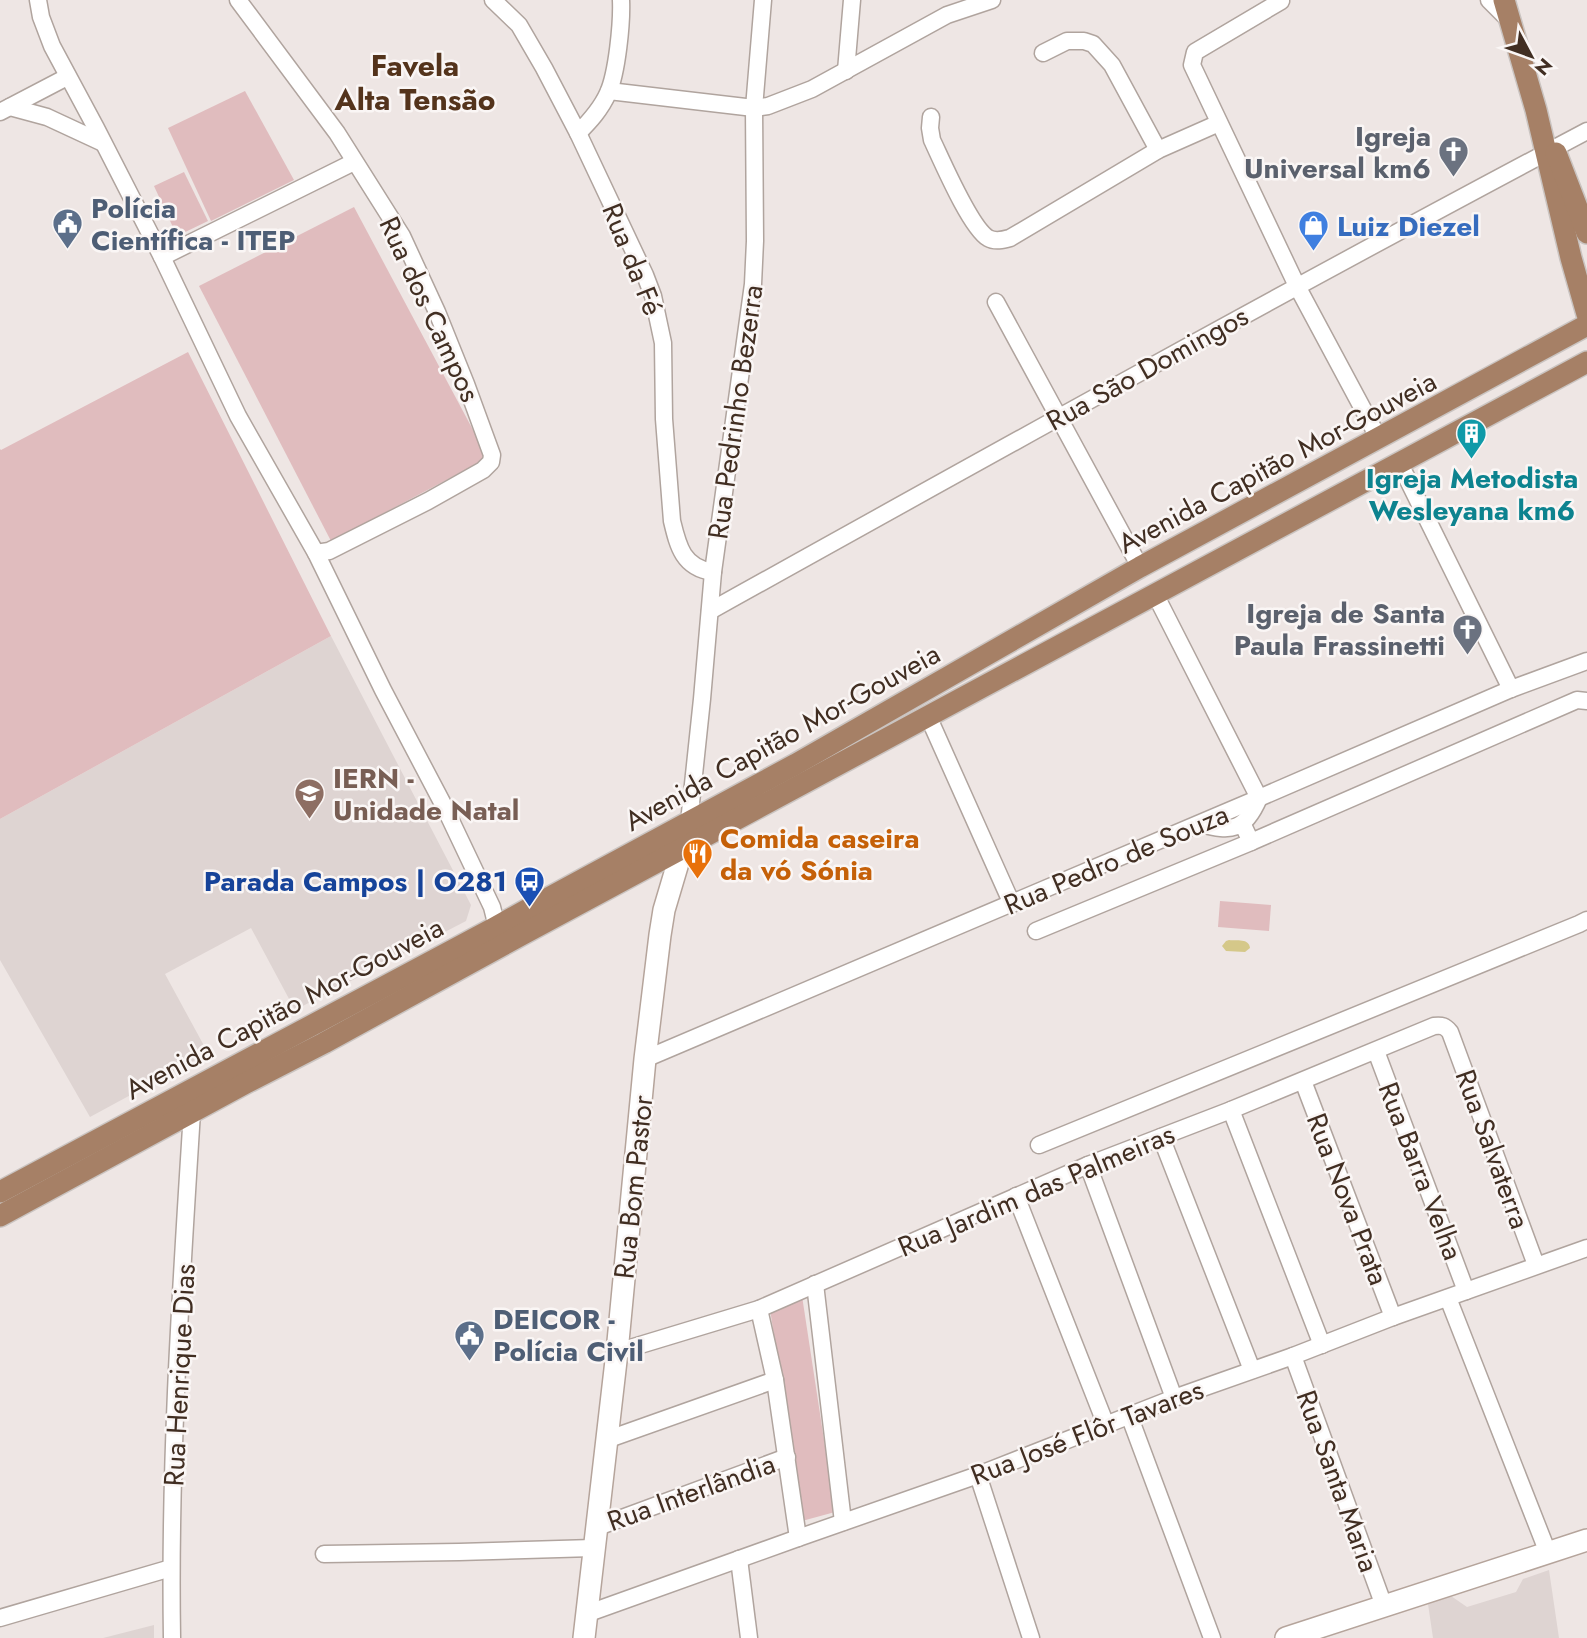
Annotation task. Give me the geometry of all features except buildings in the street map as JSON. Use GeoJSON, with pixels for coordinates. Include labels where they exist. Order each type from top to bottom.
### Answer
{"type":"FeatureCollection","features":[{"type":"Feature","properties":{"kind":"main road"},"geometry":{"type":"LineString","coordinates":[[1504,0],[1535,110],[1550,151],[1587,233]]}},
{"type":"Feature","properties":{"kind":"main road"},"geometry":{"type":"LineString","coordinates":[[1550,151],[1571,258],[1587,314]]}},
{"type":"Feature","properties":{"kind":"main road","name":"Avenida Capitão Mor-Gouveia"},"geometry":{"type":"LineString","coordinates":[[0,1192],[796,764],[1140,567],[1587,325]]}},
{"type":"Feature","properties":{"kind":"main road","name":"Avenida Capitão Mor-Gouveia"},"geometry":{"type":"LineString","coordinates":[[0,1216],[1587,362]]}},
{"type":"Feature","properties":{"kind":"main road","name":"Rua Bom Pastor"},"geometry":{"type":"LineString","coordinates":[[584,1638],[660,935],[664,910],[689,822]]}},
{"type":"Feature","properties":{"kind":"main road"},"geometry":{"type":"LineString","coordinates":[[313,1024],[324,1043]]}},
{"type":"Feature","properties":{"kind":"main road"},"geometry":{"type":"LineString","coordinates":[[1286,1638],[1587,1540]]}},
{"type":"Feature","properties":{"kind":"street"},"geometry":{"type":"LineString","coordinates":[[37,0],[52,47],[67,77],[162,257],[238,416],[316,553],[443,806],[492,907],[495,928]]}},
{"type":"Feature","properties":{"kind":"street","name":"Rua dos Campos"},"geometry":{"type":"LineString","coordinates":[[238,0],[337,133],[402,236],[437,312],[492,455],[492,460],[483,470],[428,501],[329,551],[316,553]]}},
{"type":"Feature","properties":{"kind":"street","name":"Rua da Fé"},"geometry":{"type":"LineString","coordinates":[[493,0],[519,24],[578,133],[645,275],[653,296],[663,343],[664,419],[671,513],[678,546],[689,562],[702,570],[713,572]]}},
{"type":"Feature","properties":{"kind":"street"},"geometry":{"type":"LineString","coordinates":[[578,133],[599,110],[609,91],[617,50],[621,0]]}},
{"type":"Feature","properties":{"kind":"street","name":"Rua Pedrinho Bezerra"},"geometry":{"type":"LineString","coordinates":[[689,822],[713,572],[753,284],[754,108],[763,0]]}},
{"type":"Feature","properties":{"kind":"street"},"geometry":{"type":"LineString","coordinates":[[846,71],[852,0]]}},
{"type":"Feature","properties":{"kind":"street"},"geometry":{"type":"LineString","coordinates":[[609,91],[754,108],[768,106],[791,98],[846,71],[948,8],[992,0]]}},
{"type":"Feature","properties":{"kind":"street"},"geometry":{"type":"LineString","coordinates":[[1489,0],[1510,21]]}},
{"type":"Feature","properties":{"kind":"street"},"geometry":{"type":"LineString","coordinates":[[1281,1],[1195,52],[1192,65],[1297,286],[1379,439]]}},
{"type":"Feature","properties":{"kind":"street"},"geometry":{"type":"LineString","coordinates":[[1043,52],[1068,41],[1093,44],[1112,65],[1158,150]]}},
{"type":"Feature","properties":{"kind":"street"},"geometry":{"type":"LineString","coordinates":[[5,110],[67,77]]}},
{"type":"Feature","properties":{"kind":"street"},"geometry":{"type":"LineString","coordinates":[[5,110],[47,117],[103,144]]}},
{"type":"Feature","properties":{"kind":"street"},"geometry":{"type":"LineString","coordinates":[[931,117],[932,140],[972,220],[987,237],[996,240],[1010,238],[1158,150],[1219,123]]}},
{"type":"Feature","properties":{"kind":"street","name":"Rua São Domingos"},"geometry":{"type":"LineString","coordinates":[[710,611],[1059,416],[1587,131]]}},
{"type":"Feature","properties":{"kind":"street"},"geometry":{"type":"LineString","coordinates":[[162,257],[354,162]]}},
{"type":"Feature","properties":{"kind":"street"},"geometry":{"type":"LineString","coordinates":[[996,302],[1140,567]]}},
{"type":"Feature","properties":{"kind":"street"},"geometry":{"type":"LineString","coordinates":[[1400,464],[1511,688]]}},
{"type":"Feature","properties":{"kind":"street"},"geometry":{"type":"LineString","coordinates":[[1155,594],[1259,799],[1253,813],[1243,825],[1229,829],[1200,824]]}},
{"type":"Feature","properties":{"kind":"street","name":"Rua Pedro de Souza"},"geometry":{"type":"LineString","coordinates":[[645,1059],[1259,799],[1511,688],[1587,661]]}},
{"type":"Feature","properties":{"kind":"street"},"geometry":{"type":"LineString","coordinates":[[1036,931],[1251,842],[1577,700],[1587,701]]}},
{"type":"Feature","properties":{"kind":"street"},"geometry":{"type":"LineString","coordinates":[[928,716],[1012,904]]}},
{"type":"Feature","properties":{"kind":"street"},"geometry":{"type":"LineString","coordinates":[[1243,825],[1251,842]]}},
{"type":"Feature","properties":{"kind":"street"},"geometry":{"type":"LineString","coordinates":[[1039,1145],[1587,920]]}},
{"type":"Feature","properties":{"kind":"street","name":"Rua Jardim das Palmeiras"},"geometry":{"type":"LineString","coordinates":[[617,1352],[759,1309],[1088,1165],[1231,1110],[1434,1026],[1440,1025],[1450,1032]]}},
{"type":"Feature","properties":{"kind":"street","name":"Rua Salvaterra"},"geometry":{"type":"LineString","coordinates":[[1450,1032],[1536,1265]]}},
{"type":"Feature","properties":{"kind":"street","name":"Rua Barra Velha"},"geometry":{"type":"LineString","coordinates":[[1376,1051],[1466,1291]]}},
{"type":"Feature","properties":{"kind":"street","name":"Rua Nova Prata"},"geometry":{"type":"LineString","coordinates":[[1303,1081],[1393,1317]]}},
{"type":"Feature","properties":{"kind":"street"},"geometry":{"type":"LineString","coordinates":[[1231,1110],[1321,1345]]}},
{"type":"Feature","properties":{"kind":"street","name":"Rua Henrique Dias"},"geometry":{"type":"LineString","coordinates":[[172,1638],[171,1568],[179,1342],[192,1112]]}},
{"type":"Feature","properties":{"kind":"street"},"geometry":{"type":"LineString","coordinates":[[1161,1137],[1252,1370]]}},
{"type":"Feature","properties":{"kind":"street"},"geometry":{"type":"LineString","coordinates":[[1088,1165],[1174,1398]]}},
{"type":"Feature","properties":{"kind":"street"},"geometry":{"type":"LineString","coordinates":[[1016,1196],[1106,1425]]}},
{"type":"Feature","properties":{"kind":"street","name":"Rua José Flôr Tavares"},"geometry":{"type":"LineString","coordinates":[[586,1614],[978,1475],[1174,1398],[1587,1248]]}},
{"type":"Feature","properties":{"kind":"street"},"geometry":{"type":"LineString","coordinates":[[815,1284],[843,1522]]}},
{"type":"Feature","properties":{"kind":"street"},"geometry":{"type":"LineString","coordinates":[[1448,1298],[1548,1553]]}},
{"type":"Feature","properties":{"kind":"street"},"geometry":{"type":"LineString","coordinates":[[759,1309],[775,1380],[798,1538]]}},
{"type":"Feature","properties":{"kind":"street","name":"Rua Santa Maria"},"geometry":{"type":"LineString","coordinates":[[1293,1356],[1384,1606]]}},
{"type":"Feature","properties":{"kind":"street"},"geometry":{"type":"LineString","coordinates":[[606,1440],[775,1380]]}},
{"type":"Feature","properties":{"kind":"street"},"geometry":{"type":"LineString","coordinates":[[1129,1415],[1212,1638]]}},
{"type":"Feature","properties":{"kind":"street","name":"Rua Interlândia"},"geometry":{"type":"LineString","coordinates":[[324,1554],[459,1552],[594,1538],[787,1457]]}},
{"type":"Feature","properties":{"kind":"street"},"geometry":{"type":"LineString","coordinates":[[978,1475],[1031,1638]]}},
{"type":"Feature","properties":{"kind":"street"},"geometry":{"type":"LineString","coordinates":[[739,1559],[749,1638]]}},
{"type":"Feature","properties":{"kind":"street"},"geometry":{"type":"LineString","coordinates":[[0,1618],[171,1568]]}},
{"type":"Feature","properties":{"kind":"shaded area"},"geometry":{"type":"Polygon","coordinates":[[[245,91],[294,180],[211,221],[168,128],[245,91]]]}},
{"type":"Feature","properties":{"kind":"shaded area"},"geometry":{"type":"Polygon","coordinates":[[[184,172],[208,221],[177,236],[154,186],[184,172]]]}},
{"type":"Feature","properties":{"kind":"shaded area"},"geometry":{"type":"Polygon","coordinates":[[[354,207],[488,458],[331,541],[199,286],[354,207]]]}},
{"type":"Feature","properties":{"kind":"shaded area"},"geometry":{"type":"Polygon","coordinates":[[[188,352],[331,636],[0,819],[0,449],[188,352]]]}},
{"type":"Feature","properties":{"kind":"shaded area"},"geometry":{"type":"Polygon","coordinates":[[[331,636],[471,905],[466,921],[295,1010],[251,928],[165,974],[208,1053],[90,1117],[0,960],[0,819],[331,636]]]}},
{"type":"Feature","properties":{"kind":"shaded area"},"geometry":{"type":"Polygon","coordinates":[[[1220,901],[1271,905],[1269,931],[1218,927],[1220,901]]]}},
{"type":"Feature","properties":{"kind":"shaded area"},"geometry":{"type":"Polygon","coordinates":[[[1229,940],[1245,941],[1250,948],[1245,952],[1226,951],[1222,946],[1229,940]]]}},
{"type":"Feature","properties":{"kind":"shaded area"},"geometry":{"type":"Polygon","coordinates":[[[802,1296],[835,1512],[802,1521],[770,1309],[802,1296]]]}},
{"type":"Feature","properties":{"kind":"shaded area"},"geometry":{"type":"Polygon","coordinates":[[[1549,1570],[1559,1638],[1433,1638],[1428,1604],[1451,1596],[1467,1607],[1516,1592],[1523,1579],[1549,1570]]]}},
{"type":"Feature","properties":{"kind":"shaded area"},"geometry":{"type":"Polygon","coordinates":[[[154,1625],[154,1638],[103,1638],[154,1625]]]}},
{"type":"Feature","properties":{"kind":"place","name":"Igreja Universal km6"},"geometry":{"type":"Point","coordinates":[1454,179]}},
{"type":"Feature","properties":{"kind":"place","name":"Polícia Científica - ITEP"},"geometry":{"type":"Point","coordinates":[68,251]}},
{"type":"Feature","properties":{"kind":"place","name":"Luiz Diezel"},"geometry":{"type":"Point","coordinates":[1314,253]}},
{"type":"Feature","properties":{"kind":"place","name":"Igreja Metodista Wesleyana km6"},"geometry":{"type":"Point","coordinates":[1472,461]}},
{"type":"Feature","properties":{"kind":"place","name":"Igreja de Santa Paula Frassinetti"},"geometry":{"type":"Point","coordinates":[1468,656]}},
{"type":"Feature","properties":{"kind":"place","name":"IERN - Unidade Natal"},"geometry":{"type":"Point","coordinates":[310,821]}},
{"type":"Feature","properties":{"kind":"place","name":"Comida caseira da vó Sónia"},"geometry":{"type":"Point","coordinates":[697,881]}},
{"type":"Feature","properties":{"kind":"place","name":"Parada Campos | O281"},"geometry":{"type":"Point","coordinates":[530,908]}},
{"type":"Feature","properties":{"kind":"place","name":"DEICOR - Polícia Civil"},"geometry":{"type":"Point","coordinates":[470,1362]}},
{"type":"Feature","properties":{"kind":"district","name":"Favela Alta Tensão"},"geometry":{"type":"Point","coordinates":[415,83]}}]}
